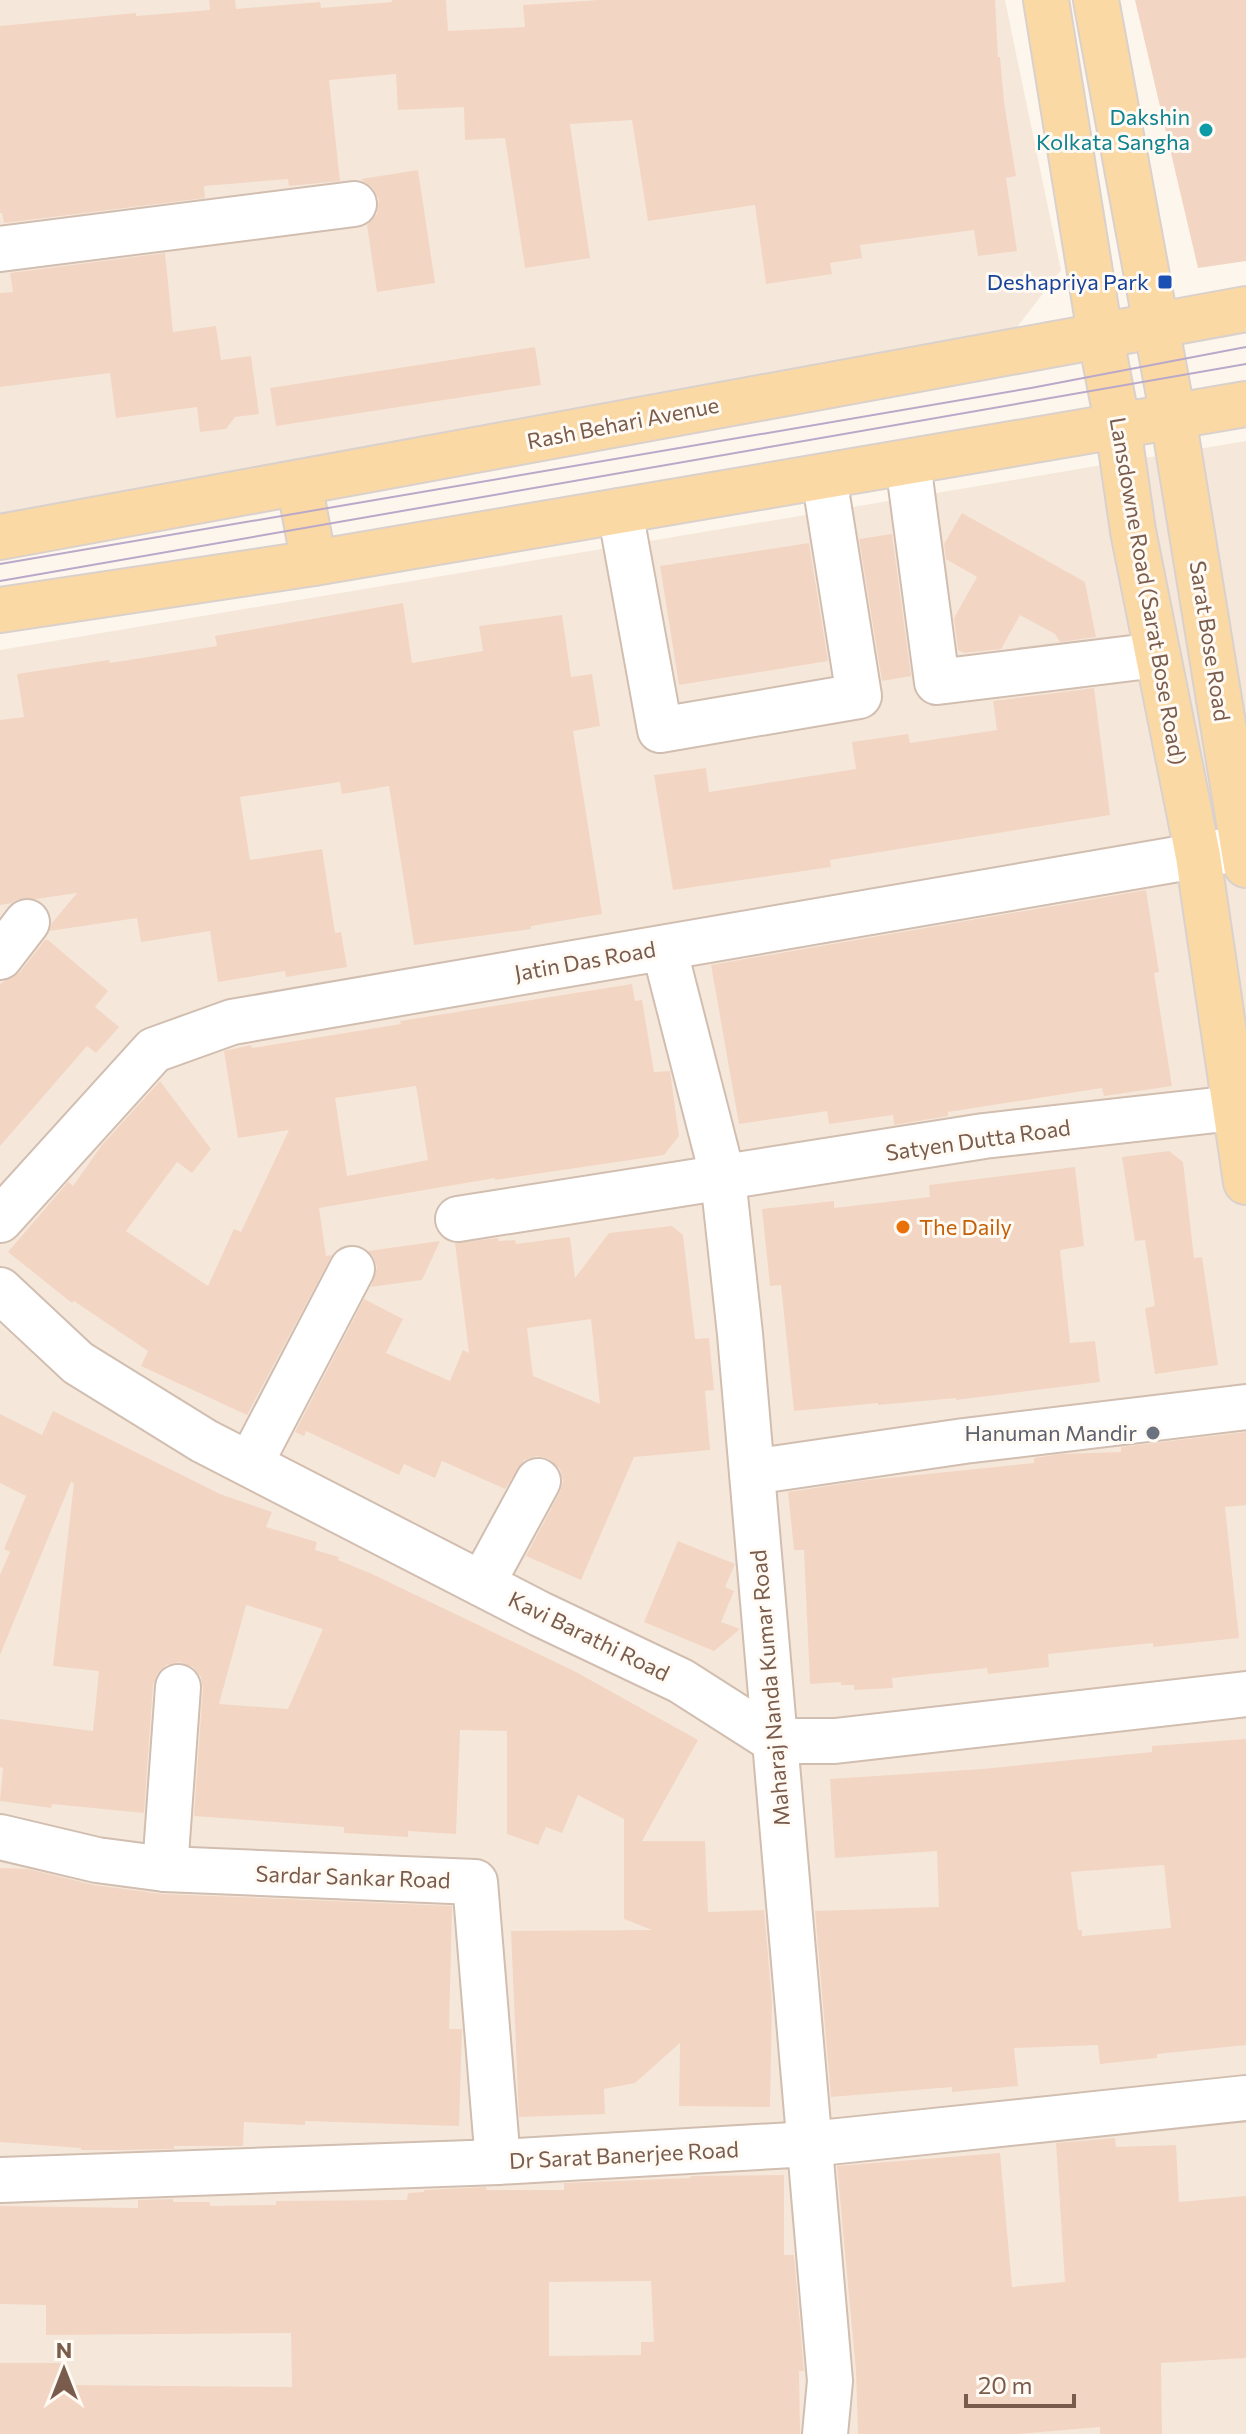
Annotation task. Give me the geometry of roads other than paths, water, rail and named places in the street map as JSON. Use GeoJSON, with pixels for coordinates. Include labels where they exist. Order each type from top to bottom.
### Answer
{"type":"FeatureCollection","features":[{"type":"Feature","properties":{"kind":"main road","name":"Lansdowne Road (Sarat Bose Road)"},"geometry":{"type":"LineString","coordinates":[[1046,0],[1133,531],[1198,856],[1246,1182]]}},
{"type":"Feature","properties":{"kind":"main road"},"geometry":{"type":"LineString","coordinates":[[1096,0],[1173,417]]}},
{"type":"Feature","properties":{"kind":"main road","name":"Rash Behari Avenue"},"geometry":{"type":"LineString","coordinates":[[0,537],[1246,309]]}},
{"type":"Feature","properties":{"kind":"main road"},"geometry":{"type":"LineString","coordinates":[[0,610],[314,563],[1246,404]]}},
{"type":"Feature","properties":{"kind":"main road","name":"Sarat Bose Road"},"geometry":{"type":"LineString","coordinates":[[1173,417],[1245,853]]}},
{"type":"Feature","properties":{"kind":"main road"},"geometry":{"type":"LineString","coordinates":[[299,483],[314,563]]}},
{"type":"Feature","properties":{"kind":"street"},"geometry":{"type":"LineString","coordinates":[[0,249],[354,204]]}},
{"type":"Feature","properties":{"kind":"street"},"geometry":{"type":"LineString","coordinates":[[908,463],[937,682],[1157,655]]}},
{"type":"Feature","properties":{"kind":"street"},"geometry":{"type":"LineString","coordinates":[[620,511],[660,730],[859,696],[824,477]]}},
{"type":"Feature","properties":{"kind":"street","name":"Jatin Das Road"},"geometry":{"type":"LineString","coordinates":[[0,1220],[154,1050],[232,1022],[1198,856],[1245,853]]}},
{"type":"Feature","properties":{"kind":"street"},"geometry":{"type":"LineString","coordinates":[[0,957],[27,922]]}},
{"type":"Feature","properties":{"kind":"street","name":"Maharaj Nanda Kumar Road"},"geometry":{"type":"LineString","coordinates":[[664,948],[723,1178],[740,1334],[830,2381],[825,2434]]}},
{"type":"Feature","properties":{"kind":"street","name":"Satyen Dutta Road"},"geometry":{"type":"LineString","coordinates":[[458,1219],[984,1136],[1234,1108]]}},
{"type":"Feature","properties":{"kind":"street"},"geometry":{"type":"LineString","coordinates":[[250,1464],[352,1269]]}},
{"type":"Feature","properties":{"kind":"street","name":"Kavi Barathi Road"},"geometry":{"type":"LineString","coordinates":[[0,1290],[78,1363],[204,1441],[482,1584],[681,1681],[775,1741]]}},
{"type":"Feature","properties":{"kind":"street"},"geometry":{"type":"LineString","coordinates":[[752,1472],[964,1441],[1246,1407]]}},
{"type":"Feature","properties":{"kind":"street"},"geometry":{"type":"LineString","coordinates":[[482,1584],[538,1481]]}},
{"type":"Feature","properties":{"kind":"street"},"geometry":{"type":"LineString","coordinates":[[165,1869],[178,1687]]}},
{"type":"Feature","properties":{"kind":"street"},"geometry":{"type":"LineString","coordinates":[[775,1741],[835,1741],[1246,1694]]}},
{"type":"Feature","properties":{"kind":"street","name":"Sardar Sankar Road"},"geometry":{"type":"LineString","coordinates":[[0,1837],[97,1860],[165,1869],[475,1882],[498,2162]]}},
{"type":"Feature","properties":{"kind":"street","name":"Dr Sarat Banerjee Road"},"geometry":{"type":"LineString","coordinates":[[0,2180],[498,2162],[810,2144],[1246,2098]]}},
{"type":"Feature","properties":{"kind":"tram line"},"geometry":{"type":"LineString","coordinates":[[0,564],[1031,388],[1246,347]]}},
{"type":"Feature","properties":{"kind":"tram line"},"geometry":{"type":"LineString","coordinates":[[0,581],[1246,364]]}},
{"type":"Feature","properties":{"kind":"place","name":"Dakshin Kolkata Sangha"},"geometry":{"type":"Point","coordinates":[1206,130]}},
{"type":"Feature","properties":{"kind":"place","name":"Deshapriya Park"},"geometry":{"type":"Point","coordinates":[1165,282]}},
{"type":"Feature","properties":{"kind":"place","name":"The Daily"},"geometry":{"type":"Point","coordinates":[903,1227]}},
{"type":"Feature","properties":{"kind":"place","name":"Hanuman Mandir"},"geometry":{"type":"Point","coordinates":[1153,1433]}}]}
